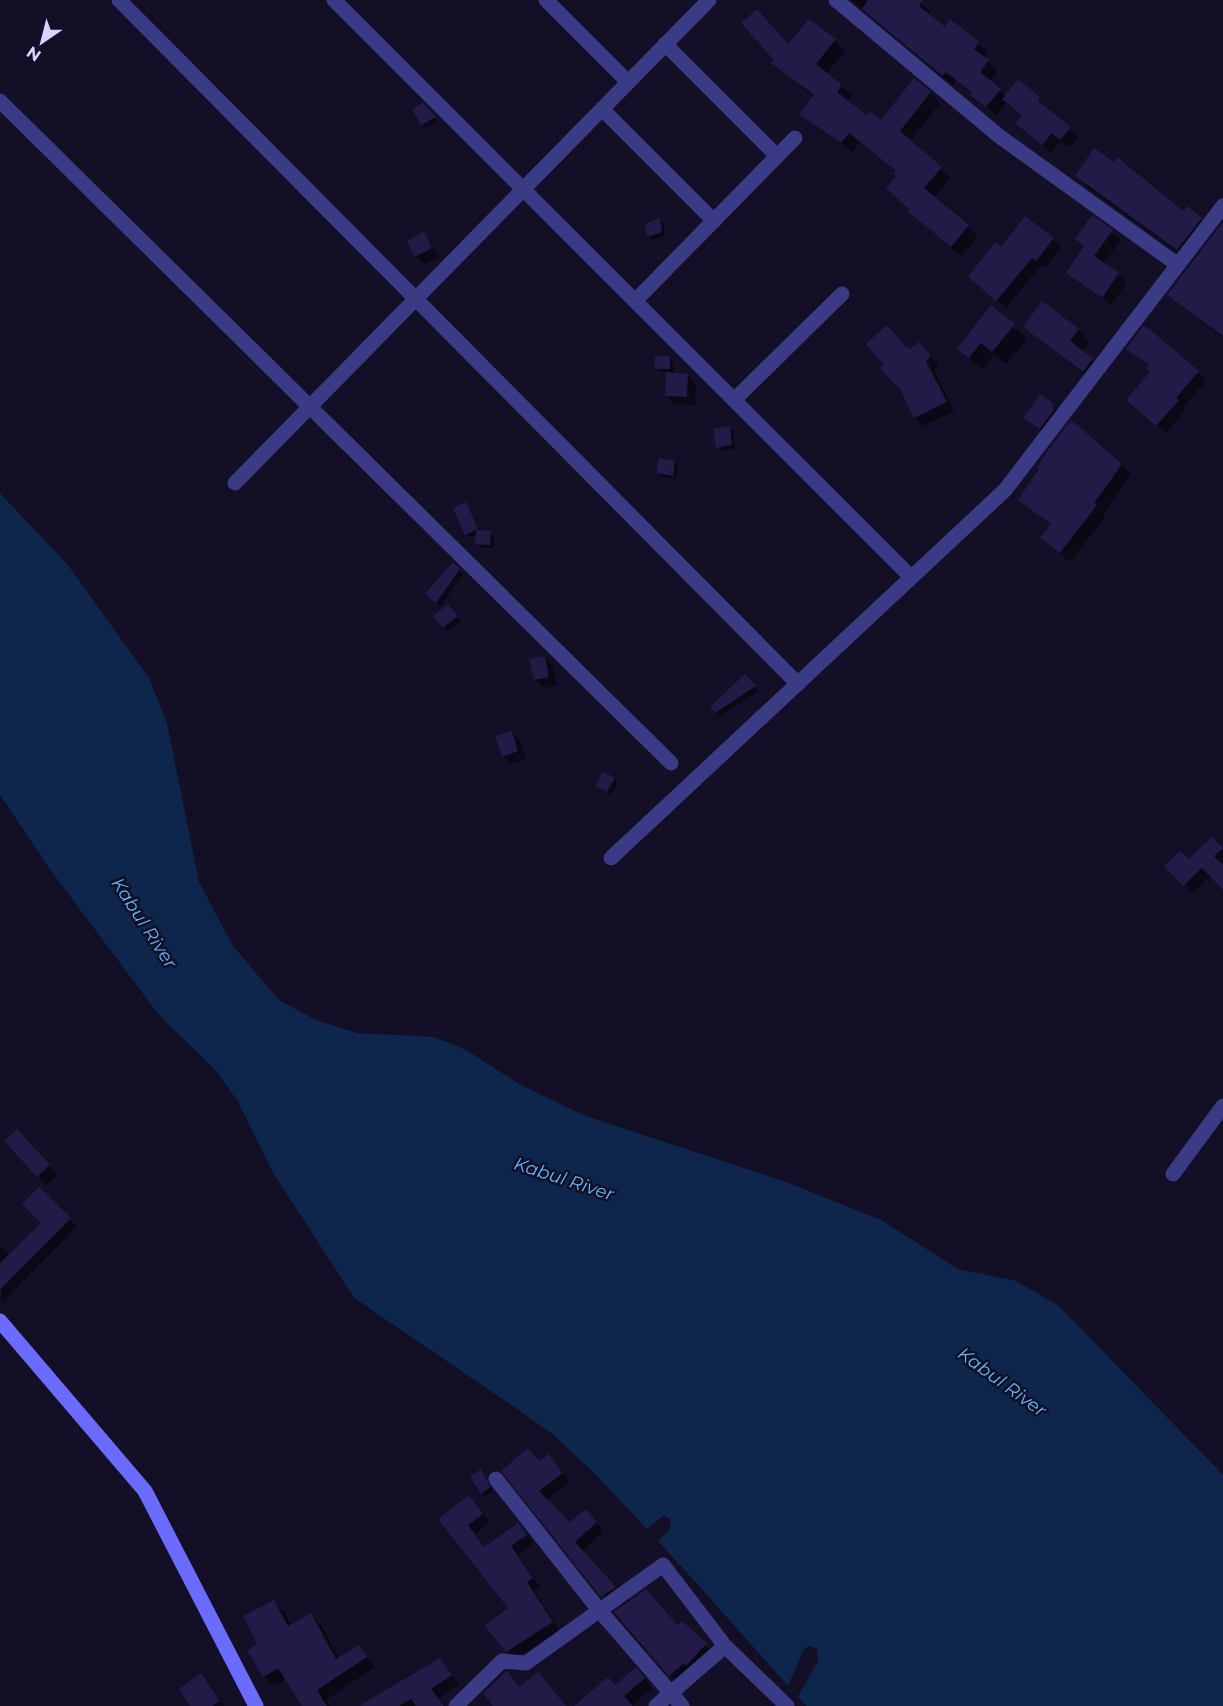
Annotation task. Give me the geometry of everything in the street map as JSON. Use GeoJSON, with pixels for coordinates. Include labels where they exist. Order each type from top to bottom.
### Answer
{"type":"FeatureCollection","features":[{"type":"Feature","properties":{"kind":"street"},"geometry":{"type":"LineString","coordinates":[[119,0],[798,684]]}},
{"type":"Feature","properties":{"kind":"street"},"geometry":{"type":"LineString","coordinates":[[334,0],[911,577]]}},
{"type":"Feature","properties":{"kind":"street"},"geometry":{"type":"LineString","coordinates":[[546,0],[628,82]]}},
{"type":"Feature","properties":{"kind":"street"},"geometry":{"type":"LineString","coordinates":[[235,483],[709,0]]}},
{"type":"Feature","properties":{"kind":"street"},"geometry":{"type":"LineString","coordinates":[[836,0],[999,136],[1178,265]]}},
{"type":"Feature","properties":{"kind":"street"},"geometry":{"type":"LineString","coordinates":[[666,44],[777,156]]}},
{"type":"Feature","properties":{"kind":"street"},"geometry":{"type":"LineString","coordinates":[[0,101],[670,763]]}},
{"type":"Feature","properties":{"kind":"street"},"geometry":{"type":"LineString","coordinates":[[602,109],[714,220]]}},
{"type":"Feature","properties":{"kind":"street"},"geometry":{"type":"LineString","coordinates":[[635,301],[795,138]]}},
{"type":"Feature","properties":{"kind":"street"},"geometry":{"type":"LineString","coordinates":[[611,858],[1005,490],[1223,206]]}},
{"type":"Feature","properties":{"kind":"street"},"geometry":{"type":"LineString","coordinates":[[734,400],[842,294]]}},
{"type":"Feature","properties":{"kind":"street"},"geometry":{"type":"LineString","coordinates":[[1173,1174],[1223,1106]]}},
{"type":"Feature","properties":{"kind":"street"},"geometry":{"type":"LineString","coordinates":[[0,1321],[145,1491],[256,1706]]}},
{"type":"Feature","properties":{"kind":"street"},"geometry":{"type":"LineString","coordinates":[[495,1479],[599,1610],[682,1706]]}},
{"type":"Feature","properties":{"kind":"street"},"geometry":{"type":"LineString","coordinates":[[456,1706],[502,1661],[526,1663],[663,1565],[725,1646],[787,1706]]}},
{"type":"Feature","properties":{"kind":"street"},"geometry":{"type":"LineString","coordinates":[[656,1706],[725,1646]]}},
{"type":"Feature","properties":{"kind":"water","name":"Kabul River"},"geometry":{"type":"Polygon","coordinates":[[[0,493],[67,564],[149,678],[167,723],[199,882],[233,946],[279,1000],[316,1020],[357,1033],[434,1037],[466,1050],[521,1085],[583,1115],[789,1183],[881,1220],[958,1269],[1016,1281],[1059,1306],[1223,1475],[1223,1706],[806,1706],[591,1470],[551,1433],[354,1298],[273,1173],[238,1102],[217,1072],[158,1014],[51,871],[0,795],[0,493]]]}},
{"type":"Feature","properties":{"kind":"pier"},"geometry":{"type":"Polygon","coordinates":[[[0,795],[51,871],[158,1014],[217,1072],[238,1102],[273,1173],[354,1298],[551,1433],[591,1470],[647,1529],[664,1515],[671,1520],[669,1531],[658,1541],[787,1688],[804,1649],[810,1646],[817,1649],[818,1661],[797,1698],[806,1706],[801,1706],[785,1690],[688,1578],[589,1472],[549,1436],[352,1300],[271,1175],[235,1104],[215,1074],[155,1016],[49,873],[0,800],[0,795]]]}},
{"type":"Feature","properties":{"kind":"building"},"geometry":{"type":"Polygon","coordinates":[[[868,0],[923,0],[919,6],[945,27],[950,19],[979,42],[974,49],[989,60],[980,72],[1001,89],[986,107],[970,95],[972,92],[946,72],[943,76],[862,9],[868,0]]]}},
{"type":"Feature","properties":{"kind":"building"},"geometry":{"type":"Polygon","coordinates":[[[757,9],[788,44],[809,19],[836,39],[816,64],[842,85],[837,92],[867,115],[870,111],[881,120],[914,78],[931,92],[900,131],[942,167],[924,188],[969,225],[951,247],[907,211],[909,209],[886,188],[896,176],[894,174],[896,171],[849,133],[841,143],[799,114],[814,95],[771,63],[774,60],[741,23],[757,9]]]}},
{"type":"Feature","properties":{"kind":"building"},"geometry":{"type":"Polygon","coordinates":[[[1018,79],[1040,97],[1038,101],[1071,127],[1060,140],[1052,133],[1042,145],[1015,123],[1022,115],[1002,99],[1018,79]]]}},
{"type":"Feature","properties":{"kind":"building"},"geometry":{"type":"Polygon","coordinates":[[[423,103],[436,117],[421,125],[412,109],[423,103]]]}},
{"type":"Feature","properties":{"kind":"building"},"geometry":{"type":"Polygon","coordinates":[[[1094,148],[1114,162],[1117,157],[1183,211],[1187,206],[1202,218],[1177,250],[1075,176],[1094,148]]]}},
{"type":"Feature","properties":{"kind":"building"},"geometry":{"type":"Polygon","coordinates":[[[1092,215],[1113,230],[1094,256],[1119,273],[1102,298],[1066,273],[1084,246],[1075,239],[1092,215]]]}},
{"type":"Feature","properties":{"kind":"building"},"geometry":{"type":"Polygon","coordinates":[[[1025,216],[1054,238],[1036,261],[1032,258],[996,301],[968,277],[995,242],[1001,247],[1025,216]]]}},
{"type":"Feature","properties":{"kind":"building"},"geometry":{"type":"Polygon","coordinates":[[[660,218],[662,232],[647,237],[645,224],[660,218]]]}},
{"type":"Feature","properties":{"kind":"building"},"geometry":{"type":"Polygon","coordinates":[[[1223,222],[1223,336],[1167,295],[1223,222]]]}},
{"type":"Feature","properties":{"kind":"building"},"geometry":{"type":"Polygon","coordinates":[[[424,232],[432,248],[415,257],[407,241],[424,232]]]}},
{"type":"Feature","properties":{"kind":"building"},"geometry":{"type":"Polygon","coordinates":[[[1042,301],[1079,329],[1070,341],[1093,358],[1083,372],[1023,327],[1042,301]]]}},
{"type":"Feature","properties":{"kind":"building"},"geometry":{"type":"Polygon","coordinates":[[[991,305],[1015,324],[992,352],[981,343],[969,358],[957,349],[991,305]]]}},
{"type":"Feature","properties":{"kind":"building"},"geometry":{"type":"Polygon","coordinates":[[[887,325],[905,346],[910,349],[919,342],[931,356],[926,361],[947,402],[914,418],[898,385],[896,386],[880,368],[884,365],[866,344],[887,325]]]}},
{"type":"Feature","properties":{"kind":"building"},"geometry":{"type":"Polygon","coordinates":[[[1144,325],[1199,371],[1176,398],[1179,400],[1156,426],[1126,400],[1150,372],[1146,368],[1149,365],[1126,349],[1144,325]]]}},
{"type":"Feature","properties":{"kind":"building"},"geometry":{"type":"Polygon","coordinates":[[[655,356],[670,356],[670,369],[655,369],[655,356]]]}},
{"type":"Feature","properties":{"kind":"building"},"geometry":{"type":"Polygon","coordinates":[[[666,372],[688,374],[687,397],[665,396],[666,372]]]}},
{"type":"Feature","properties":{"kind":"building"},"geometry":{"type":"Polygon","coordinates":[[[1040,394],[1054,404],[1052,406],[1055,408],[1040,429],[1023,418],[1040,394]]]}},
{"type":"Feature","properties":{"kind":"building"},"geometry":{"type":"Polygon","coordinates":[[[1071,420],[1122,464],[1094,503],[1097,505],[1060,553],[1040,538],[1051,524],[1018,500],[1039,469],[1037,468],[1046,453],[1071,420]]]}},
{"type":"Feature","properties":{"kind":"building"},"geometry":{"type":"Polygon","coordinates":[[[730,426],[732,445],[716,448],[713,429],[730,426]]]}},
{"type":"Feature","properties":{"kind":"building"},"geometry":{"type":"Polygon","coordinates":[[[659,458],[675,461],[673,476],[656,473],[659,458]]]}},
{"type":"Feature","properties":{"kind":"building"},"geometry":{"type":"Polygon","coordinates":[[[466,502],[478,529],[465,535],[453,508],[466,502]]]}},
{"type":"Feature","properties":{"kind":"building"},"geometry":{"type":"Polygon","coordinates":[[[476,530],[491,531],[490,545],[475,544],[476,530]]]}},
{"type":"Feature","properties":{"kind":"building"},"geometry":{"type":"Polygon","coordinates":[[[453,562],[460,569],[436,603],[425,594],[453,562]]]}},
{"type":"Feature","properties":{"kind":"building"},"geometry":{"type":"Polygon","coordinates":[[[448,604],[458,616],[443,628],[433,616],[448,604]]]}},
{"type":"Feature","properties":{"kind":"building"},"geometry":{"type":"Polygon","coordinates":[[[545,656],[549,677],[534,680],[529,659],[545,656]]]}},
{"type":"Feature","properties":{"kind":"building"},"geometry":{"type":"Polygon","coordinates":[[[745,674],[756,686],[715,713],[710,707],[745,674]]]}},
{"type":"Feature","properties":{"kind":"building"},"geometry":{"type":"Polygon","coordinates":[[[512,731],[518,751],[502,757],[495,736],[512,731]]]}},
{"type":"Feature","properties":{"kind":"building"},"geometry":{"type":"Polygon","coordinates":[[[603,771],[615,778],[607,792],[595,786],[603,771]]]}},
{"type":"Feature","properties":{"kind":"building"},"geometry":{"type":"Polygon","coordinates":[[[1212,837],[1223,848],[1214,856],[1223,865],[1223,890],[1202,868],[1183,886],[1164,866],[1180,851],[1189,859],[1212,837]]]}},
{"type":"Feature","properties":{"kind":"building"},"geometry":{"type":"Polygon","coordinates":[[[17,1129],[50,1165],[37,1177],[4,1141],[17,1129]]]}},
{"type":"Feature","properties":{"kind":"building"},"geometry":{"type":"Polygon","coordinates":[[[39,1187],[71,1218],[0,1290],[0,1263],[41,1223],[22,1204],[39,1187]]]}},
{"type":"Feature","properties":{"kind":"building"},"geometry":{"type":"Polygon","coordinates":[[[528,1448],[539,1461],[548,1454],[563,1473],[539,1491],[570,1522],[585,1509],[597,1522],[575,1542],[616,1587],[601,1597],[501,1471],[528,1448]]]}},
{"type":"Feature","properties":{"kind":"building"},"geometry":{"type":"Polygon","coordinates":[[[481,1469],[490,1487],[481,1494],[470,1477],[481,1469]]]}},
{"type":"Feature","properties":{"kind":"building"},"geometry":{"type":"Polygon","coordinates":[[[469,1495],[483,1514],[468,1525],[484,1547],[518,1523],[527,1535],[511,1546],[533,1578],[527,1582],[553,1622],[506,1652],[485,1626],[508,1608],[438,1519],[469,1495]]]}},
{"type":"Feature","properties":{"kind":"building"},"geometry":{"type":"Polygon","coordinates":[[[646,1589],[678,1626],[682,1621],[707,1643],[686,1666],[684,1663],[669,1676],[614,1612],[646,1589]]]}},
{"type":"Feature","properties":{"kind":"building"},"geometry":{"type":"Polygon","coordinates":[[[274,1600],[288,1626],[311,1613],[336,1659],[359,1645],[367,1657],[317,1690],[327,1706],[302,1706],[278,1668],[263,1677],[247,1650],[257,1644],[243,1616],[274,1600]]]}},
{"type":"Feature","properties":{"kind":"building"},"geometry":{"type":"Polygon","coordinates":[[[440,1658],[452,1675],[431,1689],[444,1706],[416,1706],[411,1699],[399,1706],[359,1706],[440,1658]]]}},
{"type":"Feature","properties":{"kind":"building"},"geometry":{"type":"Polygon","coordinates":[[[636,1667],[645,1678],[624,1696],[633,1706],[574,1706],[608,1677],[615,1685],[636,1667]]]}},
{"type":"Feature","properties":{"kind":"building"},"geometry":{"type":"Polygon","coordinates":[[[507,1671],[519,1687],[538,1672],[566,1706],[493,1706],[483,1693],[507,1671]]]}},
{"type":"Feature","properties":{"kind":"building"},"geometry":{"type":"Polygon","coordinates":[[[201,1673],[220,1701],[212,1706],[190,1706],[179,1689],[201,1673]]]}}]}
